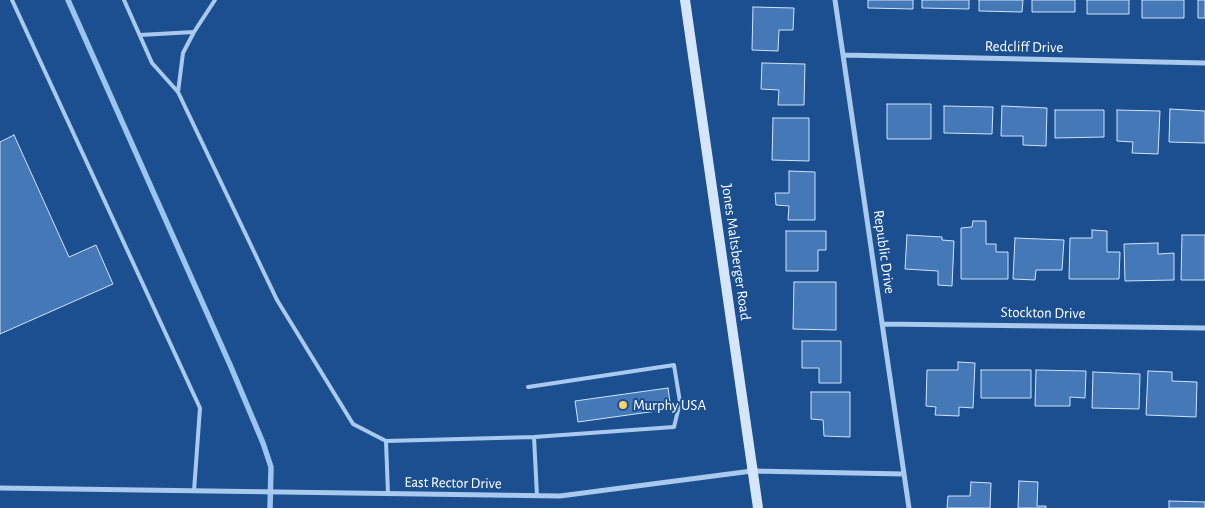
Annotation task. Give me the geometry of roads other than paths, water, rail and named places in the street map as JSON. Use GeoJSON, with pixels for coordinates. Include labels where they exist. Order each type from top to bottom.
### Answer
{"type":"FeatureCollection","features":[{"type":"Feature","properties":{"kind":"main road","name":"Jones Maltsberger Road"},"geometry":{"type":"LineString","coordinates":[[685,0],[758,508]]}},
{"type":"Feature","properties":{"kind":"street","name":"Republic Drive"},"geometry":{"type":"LineString","coordinates":[[834,0],[909,508]]}},
{"type":"Feature","properties":{"kind":"street","name":"Redcliff Drive"},"geometry":{"type":"LineString","coordinates":[[843,55],[1205,63]]}},
{"type":"Feature","properties":{"kind":"street","name":"Stockton Drive"},"geometry":{"type":"LineString","coordinates":[[882,324],[1205,328]]}},
{"type":"Feature","properties":{"kind":"street","name":"East Rector Drive"},"geometry":{"type":"LineString","coordinates":[[0,488],[560,496],[752,471],[904,474]]}},
{"type":"Feature","properties":{"kind":"lane"},"geometry":{"type":"LineString","coordinates":[[12,0],[200,408],[194,491]]}},
{"type":"Feature","properties":{"kind":"lane"},"geometry":{"type":"LineString","coordinates":[[124,0],[152,63],[178,92],[277,300],[353,424],[386,441],[534,437],[674,427],[680,402],[674,365],[528,387]]}},
{"type":"Feature","properties":{"kind":"lane"},"geometry":{"type":"LineString","coordinates":[[178,92],[183,53],[215,0]]}},
{"type":"Feature","properties":{"kind":"lane"},"geometry":{"type":"LineString","coordinates":[[140,35],[194,32]]}},
{"type":"Feature","properties":{"kind":"lane"},"geometry":{"type":"LineString","coordinates":[[534,437],[537,496]]}},
{"type":"Feature","properties":{"kind":"lane"},"geometry":{"type":"LineString","coordinates":[[386,441],[388,494]]}},
{"type":"Feature","properties":{"kind":"waterway"},"geometry":{"type":"LineString","coordinates":[[68,0],[263,443],[271,467],[270,508]]}},
{"type":"Feature","properties":{"kind":"place","name":"Murphy USA"},"geometry":{"type":"Point","coordinates":[623,405]}}]}
